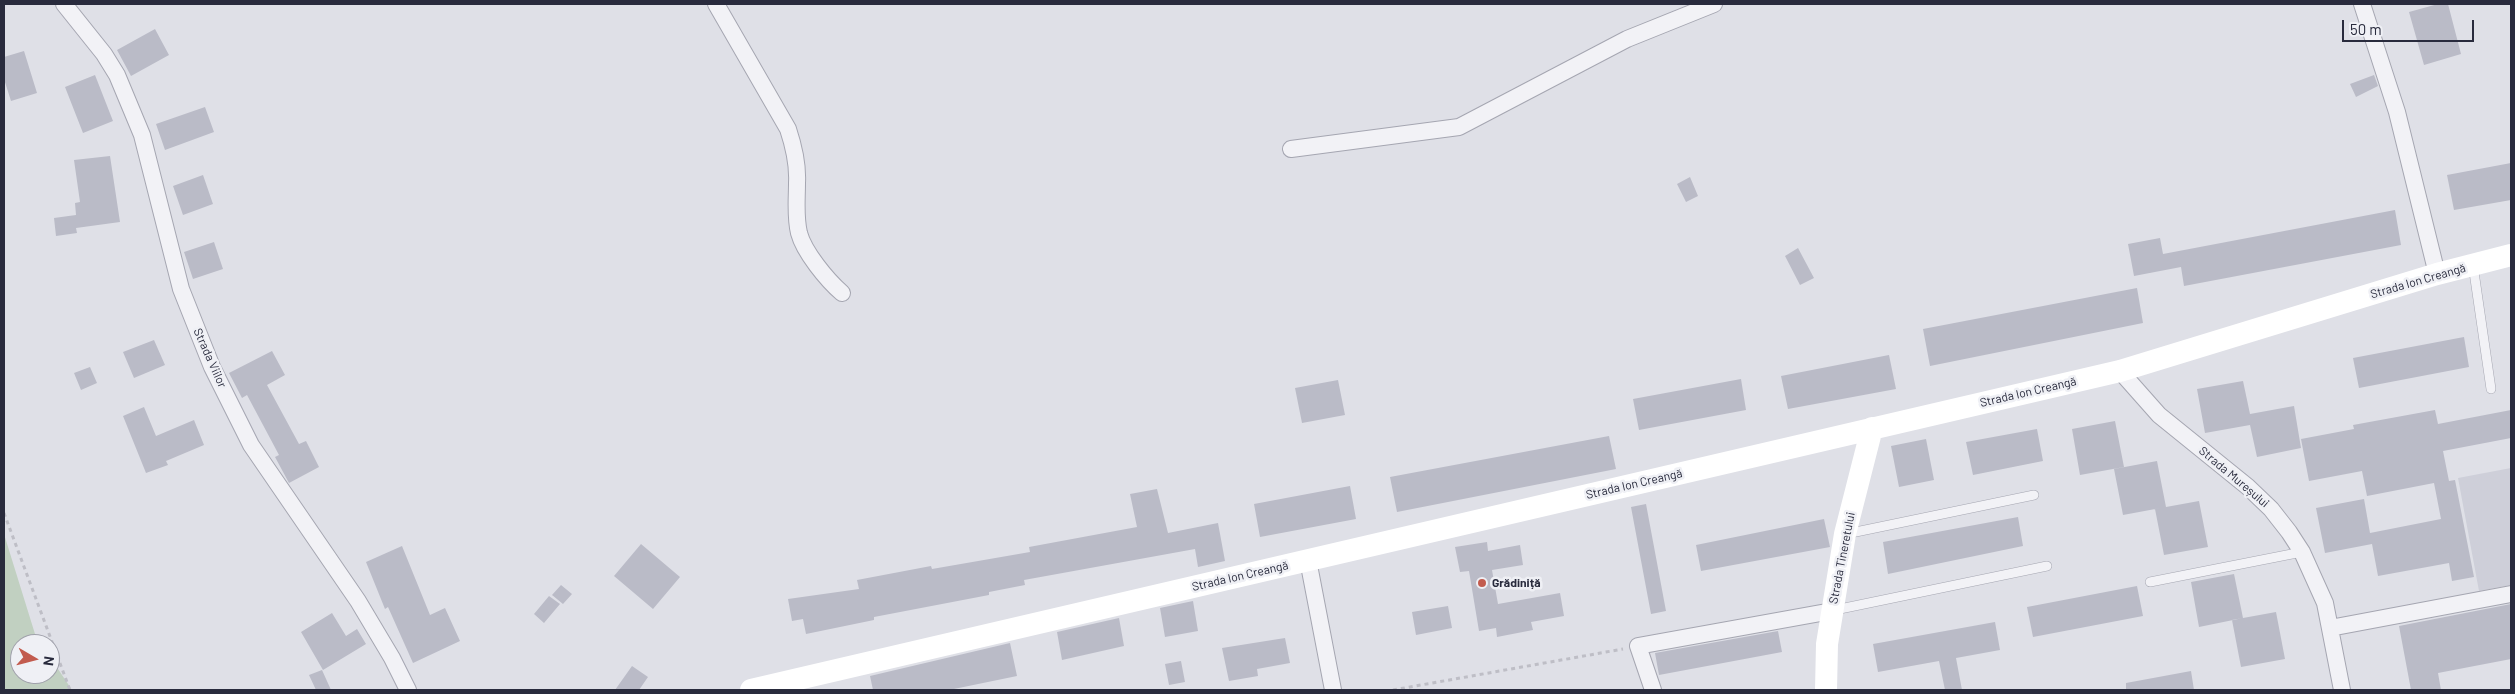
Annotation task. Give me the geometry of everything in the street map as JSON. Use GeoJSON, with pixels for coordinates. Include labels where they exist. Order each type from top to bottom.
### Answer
{"type":"FeatureCollection","features":[{"type":"Feature","properties":{"kind":"street","name":"Strada Viilor"},"geometry":{"type":"LineString","coordinates":[[64,4],[104,54],[117,76],[142,135],[181,289],[212,367],[246,436],[358,601],[392,658],[408,690]]}},
{"type":"Feature","properties":{"kind":"street"},"geometry":{"type":"LineString","coordinates":[[716,4],[788,129],[794,147],[797,172],[796,211],[800,235],[825,278],[842,293]]}},
{"type":"Feature","properties":{"kind":"street"},"geometry":{"type":"LineString","coordinates":[[1291,149],[1459,127],[1627,39],[1714,4]]}},
{"type":"Feature","properties":{"kind":"street"},"geometry":{"type":"LineString","coordinates":[[2362,4],[2397,112],[2437,274]]}},
{"type":"Feature","properties":{"kind":"street","name":"Strada Ion Creangă"},"geometry":{"type":"LineString","coordinates":[[751,690],[2120,371],[2437,274],[2511,256]]}},
{"type":"Feature","properties":{"kind":"street","name":"Strada Mureșului"},"geometry":{"type":"LineString","coordinates":[[2120,371],[2159,415],[2248,487],[2271,509],[2302,552],[2325,602],[2342,690]]}},
{"type":"Feature","properties":{"kind":"street","name":"Strada Tineretului"},"geometry":{"type":"LineString","coordinates":[[1826,690],[1827,644],[1845,534],[1872,428]]}},
{"type":"Feature","properties":{"kind":"street"},"geometry":{"type":"LineString","coordinates":[[1308,560],[1333,690]]}},
{"type":"Feature","properties":{"kind":"street"},"geometry":{"type":"LineString","coordinates":[[2330,628],[2511,594]]}},
{"type":"Feature","properties":{"kind":"street"},"geometry":{"type":"LineString","coordinates":[[1653,690],[1638,646],[1832,610]]}},
{"type":"Feature","properties":{"kind":"lane"},"geometry":{"type":"LineString","coordinates":[[2473,265],[2491,389]]}},
{"type":"Feature","properties":{"kind":"lane"},"geometry":{"type":"LineString","coordinates":[[1845,534],[2034,495]]}},
{"type":"Feature","properties":{"kind":"lane"},"geometry":{"type":"LineString","coordinates":[[2150,582],[2302,552]]}},
{"type":"Feature","properties":{"kind":"lane"},"geometry":{"type":"LineString","coordinates":[[1832,610],[2047,566]]}},
{"type":"Feature","properties":{"kind":"path"},"geometry":{"type":"LineString","coordinates":[[4,513],[70,690]]}},
{"type":"Feature","properties":{"kind":"path"},"geometry":{"type":"LineString","coordinates":[[1393,690],[1638,646]]}},
{"type":"Feature","properties":{"kind":"shaded area"},"geometry":{"type":"Polygon","coordinates":[[[2511,468],[2511,585],[2479,591],[2458,478],[2511,468]]]}},
{"type":"Feature","properties":{"kind":"green space"},"geometry":{"type":"Polygon","coordinates":[[[4,534],[35,634],[10,634],[10,684],[60,684],[60,672],[72,690],[4,690],[4,534]]]}},
{"type":"Feature","properties":{"kind":"building"},"geometry":{"type":"Polygon","coordinates":[[[2438,4],[2448,4],[2461,54],[2424,65],[2409,12],[2438,4]]]}},
{"type":"Feature","properties":{"kind":"building"},"geometry":{"type":"Polygon","coordinates":[[[155,29],[169,55],[131,76],[117,50],[155,29]]]}},
{"type":"Feature","properties":{"kind":"building"},"geometry":{"type":"Polygon","coordinates":[[[24,51],[37,93],[11,101],[4,79],[4,57],[24,51]]]}},
{"type":"Feature","properties":{"kind":"building"},"geometry":{"type":"Polygon","coordinates":[[[95,75],[113,121],[83,133],[65,87],[95,75]]]}},
{"type":"Feature","properties":{"kind":"building"},"geometry":{"type":"Polygon","coordinates":[[[2374,75],[2378,86],[2356,97],[2350,84],[2374,75]]]}},
{"type":"Feature","properties":{"kind":"building"},"geometry":{"type":"Polygon","coordinates":[[[205,107],[214,132],[165,150],[156,124],[205,107]]]}},
{"type":"Feature","properties":{"kind":"building"},"geometry":{"type":"Polygon","coordinates":[[[110,156],[120,222],[76,228],[77,233],[56,236],[54,218],[76,215],[75,203],[80,202],[74,160],[110,156]]]}},
{"type":"Feature","properties":{"kind":"building"},"geometry":{"type":"Polygon","coordinates":[[[2511,163],[2511,200],[2454,210],[2447,175],[2511,163]]]}},
{"type":"Feature","properties":{"kind":"building"},"geometry":{"type":"Polygon","coordinates":[[[203,175],[213,204],[183,215],[173,186],[203,175]]]}},
{"type":"Feature","properties":{"kind":"building"},"geometry":{"type":"Polygon","coordinates":[[[1690,177],[1698,196],[1686,202],[1677,184],[1690,177]]]}},
{"type":"Feature","properties":{"kind":"building"},"geometry":{"type":"Polygon","coordinates":[[[2395,210],[2401,245],[2184,286],[2181,267],[2134,276],[2128,244],[2160,238],[2163,254],[2395,210]]]}},
{"type":"Feature","properties":{"kind":"building"},"geometry":{"type":"Polygon","coordinates":[[[214,242],[223,269],[193,279],[184,252],[214,242]]]}},
{"type":"Feature","properties":{"kind":"building"},"geometry":{"type":"Polygon","coordinates":[[[1798,248],[1814,278],[1800,285],[1785,256],[1798,248]]]}},
{"type":"Feature","properties":{"kind":"building"},"geometry":{"type":"Polygon","coordinates":[[[2137,288],[2143,323],[1930,366],[1923,329],[2137,288]]]}},
{"type":"Feature","properties":{"kind":"building"},"geometry":{"type":"Polygon","coordinates":[[[2464,337],[2469,367],[2359,388],[2353,358],[2464,337]]]}},
{"type":"Feature","properties":{"kind":"building"},"geometry":{"type":"Polygon","coordinates":[[[154,340],[165,365],[134,378],[123,352],[154,340]]]}},
{"type":"Feature","properties":{"kind":"building"},"geometry":{"type":"Polygon","coordinates":[[[272,351],[285,375],[267,385],[299,444],[306,441],[319,467],[289,483],[275,457],[279,455],[247,395],[242,398],[229,373],[272,351]]]}},
{"type":"Feature","properties":{"kind":"building"},"geometry":{"type":"Polygon","coordinates":[[[1889,355],[1896,389],[1788,409],[1781,376],[1889,355]]]}},
{"type":"Feature","properties":{"kind":"building"},"geometry":{"type":"Polygon","coordinates":[[[90,367],[97,383],[81,390],[74,373],[90,367]]]}},
{"type":"Feature","properties":{"kind":"building"},"geometry":{"type":"Polygon","coordinates":[[[1741,379],[1746,410],[1639,430],[1633,399],[1741,379]]]}},
{"type":"Feature","properties":{"kind":"building"},"geometry":{"type":"Polygon","coordinates":[[[1338,380],[1345,415],[1302,423],[1295,388],[1338,380]]]}},
{"type":"Feature","properties":{"kind":"building"},"geometry":{"type":"Polygon","coordinates":[[[2243,381],[2250,414],[2294,406],[2301,448],[2257,457],[2250,425],[2205,433],[2197,389],[2243,381]]]}},
{"type":"Feature","properties":{"kind":"building"},"geometry":{"type":"Polygon","coordinates":[[[144,407],[156,436],[194,420],[204,445],[166,461],[168,465],[146,473],[123,416],[144,407]]]}},
{"type":"Feature","properties":{"kind":"building"},"geometry":{"type":"Polygon","coordinates":[[[2435,410],[2438,424],[2511,410],[2511,438],[2443,451],[2449,481],[2455,480],[2474,577],[2452,581],[2449,563],[2378,576],[2372,544],[2325,553],[2316,508],[2364,499],[2370,533],[2441,519],[2434,483],[2367,496],[2362,471],[2309,481],[2301,439],[2354,429],[2353,425],[2435,410]]]}},
{"type":"Feature","properties":{"kind":"building"},"geometry":{"type":"Polygon","coordinates":[[[2115,421],[2124,467],[2080,475],[2072,429],[2115,421]]]}},
{"type":"Feature","properties":{"kind":"building"},"geometry":{"type":"Polygon","coordinates":[[[2037,429],[2043,461],[1973,475],[1966,442],[2037,429]]]}},
{"type":"Feature","properties":{"kind":"building"},"geometry":{"type":"Polygon","coordinates":[[[1609,436],[1616,469],[1397,512],[1390,477],[1609,436]]]}},
{"type":"Feature","properties":{"kind":"building"},"geometry":{"type":"Polygon","coordinates":[[[1926,439],[1934,480],[1899,487],[1891,446],[1926,439]]]}},
{"type":"Feature","properties":{"kind":"building"},"geometry":{"type":"Polygon","coordinates":[[[2157,461],[2166,507],[2123,515],[2114,469],[2157,461]]]}},
{"type":"Feature","properties":{"kind":"building"},"geometry":{"type":"Polygon","coordinates":[[[1350,486],[1356,519],[1260,537],[1254,504],[1350,486]]]}},
{"type":"Feature","properties":{"kind":"building"},"geometry":{"type":"Polygon","coordinates":[[[1157,489],[1168,533],[1218,523],[1225,561],[1198,567],[1195,549],[1024,580],[1025,585],[989,592],[989,595],[874,617],[874,620],[806,634],[803,619],[792,621],[788,599],[859,589],[857,580],[931,566],[932,569],[1030,552],[1029,547],[1137,527],[1130,494],[1157,489]]]}},
{"type":"Feature","properties":{"kind":"building"},"geometry":{"type":"Polygon","coordinates":[[[2199,501],[2208,547],[2164,555],[2155,509],[2199,501]]]}},
{"type":"Feature","properties":{"kind":"building"},"geometry":{"type":"Polygon","coordinates":[[[1646,504],[1666,611],[1651,614],[1631,507],[1646,504]]]}},
{"type":"Feature","properties":{"kind":"building"},"geometry":{"type":"Polygon","coordinates":[[[2018,517],[2023,546],[1888,574],[1883,542],[2018,517]]]}},
{"type":"Feature","properties":{"kind":"building"},"geometry":{"type":"Polygon","coordinates":[[[1824,519],[1830,547],[1701,571],[1696,545],[1824,519]]]}},
{"type":"Feature","properties":{"kind":"building","name":"Grădiniță"},"geometry":{"type":"Polygon","coordinates":[[[1487,542],[1488,551],[1520,545],[1523,565],[1492,570],[1498,604],[1560,593],[1564,616],[1531,622],[1533,630],[1497,637],[1496,628],[1479,631],[1469,571],[1460,572],[1455,547],[1487,542]]]}},
{"type":"Feature","properties":{"kind":"building"},"geometry":{"type":"Polygon","coordinates":[[[641,544],[680,577],[653,609],[614,576],[641,544]]]}},
{"type":"Feature","properties":{"kind":"building"},"geometry":{"type":"Polygon","coordinates":[[[402,546],[430,615],[445,608],[460,641],[413,663],[388,607],[385,609],[366,562],[402,546]]]}},
{"type":"Feature","properties":{"kind":"building"},"geometry":{"type":"Polygon","coordinates":[[[2234,574],[2243,618],[2199,627],[2191,582],[2234,574]]]}},
{"type":"Feature","properties":{"kind":"building"},"geometry":{"type":"Polygon","coordinates":[[[561,585],[572,594],[563,604],[552,595],[561,585]]]}},
{"type":"Feature","properties":{"kind":"building"},"geometry":{"type":"Polygon","coordinates":[[[2137,586],[2143,616],[2033,637],[2027,607],[2137,586]]]}},
{"type":"Feature","properties":{"kind":"building"},"geometry":{"type":"Polygon","coordinates":[[[549,596],[560,604],[544,623],[534,614],[549,596]]]}},
{"type":"Feature","properties":{"kind":"building"},"geometry":{"type":"Polygon","coordinates":[[[1193,601],[1198,631],[1165,637],[1160,608],[1193,601]]]}},
{"type":"Feature","properties":{"kind":"building"},"geometry":{"type":"Polygon","coordinates":[[[2511,604],[2511,659],[2438,673],[2441,690],[2411,690],[2399,626],[2511,604]]]}},
{"type":"Feature","properties":{"kind":"building"},"geometry":{"type":"Polygon","coordinates":[[[1448,606],[1452,628],[1416,635],[1412,612],[1448,606]]]}},
{"type":"Feature","properties":{"kind":"building"},"geometry":{"type":"Polygon","coordinates":[[[2276,612],[2285,659],[2241,667],[2232,620],[2276,612]]]}},
{"type":"Feature","properties":{"kind":"building"},"geometry":{"type":"Polygon","coordinates":[[[332,613],[346,636],[357,629],[366,644],[323,670],[301,632],[332,613]]]}},
{"type":"Feature","properties":{"kind":"building"},"geometry":{"type":"Polygon","coordinates":[[[1119,618],[1124,646],[1062,660],[1057,632],[1119,618]]]}},
{"type":"Feature","properties":{"kind":"building"},"geometry":{"type":"Polygon","coordinates":[[[1995,622],[2000,650],[1956,658],[1962,690],[1945,690],[1939,661],[1878,672],[1873,644],[1995,622]]]}},
{"type":"Feature","properties":{"kind":"building"},"geometry":{"type":"Polygon","coordinates":[[[1778,631],[1782,652],[1659,675],[1655,653],[1778,631]]]}},
{"type":"Feature","properties":{"kind":"building"},"geometry":{"type":"Polygon","coordinates":[[[1285,638],[1290,663],[1257,669],[1258,676],[1229,681],[1222,648],[1285,638]]]}},
{"type":"Feature","properties":{"kind":"building"},"geometry":{"type":"Polygon","coordinates":[[[1010,643],[1017,676],[949,690],[873,690],[870,676],[1010,643]]]}},
{"type":"Feature","properties":{"kind":"building"},"geometry":{"type":"Polygon","coordinates":[[[1181,661],[1185,682],[1169,685],[1165,664],[1181,661]]]}},
{"type":"Feature","properties":{"kind":"building"},"geometry":{"type":"Polygon","coordinates":[[[632,666],[648,677],[639,690],[615,690],[632,666]]]}},
{"type":"Feature","properties":{"kind":"building"},"geometry":{"type":"Polygon","coordinates":[[[322,670],[331,690],[316,690],[309,675],[322,670]]]}},
{"type":"Feature","properties":{"kind":"building"},"geometry":{"type":"Polygon","coordinates":[[[2191,671],[2194,690],[2126,690],[2126,683],[2191,671]]]}},
{"type":"Feature","properties":{"kind":"place","name":"Grădiniță"},"geometry":{"type":"Point","coordinates":[1482,583]}}]}
